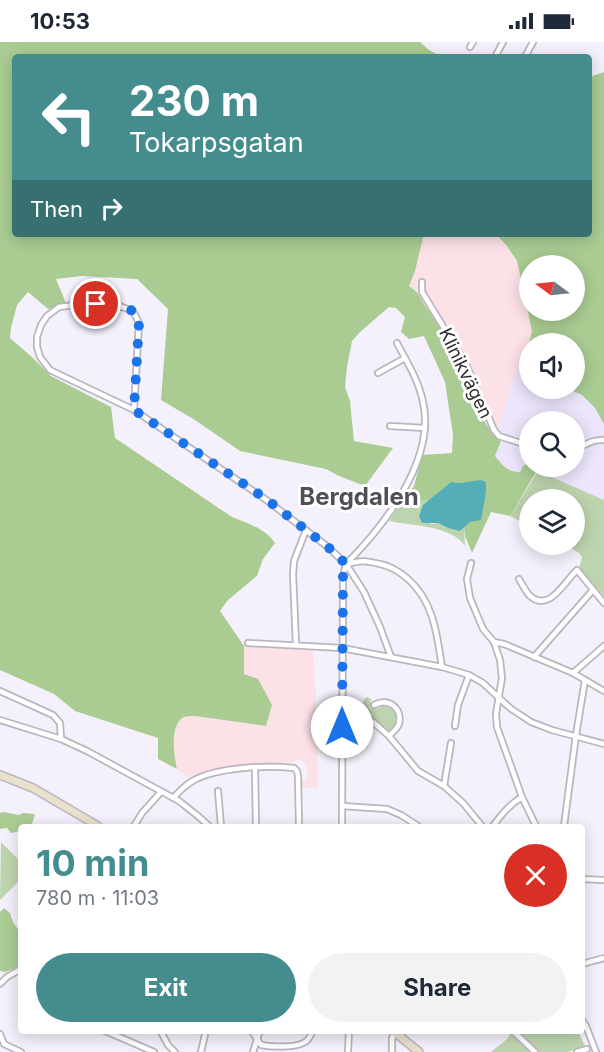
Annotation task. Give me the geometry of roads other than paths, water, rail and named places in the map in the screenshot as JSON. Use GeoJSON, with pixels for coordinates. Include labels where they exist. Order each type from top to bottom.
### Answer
{"type":"FeatureCollection","features":[{"type":"Feature","properties":{"kind":"street","name":"Klinikvägen"},"geometry":{"type":"LineString","coordinates":[[422,282],[422,292],[465,362],[494,429],[500,436],[519,442]]}},
{"type":"Feature","properties":{"kind":"street"},"geometry":{"type":"LineString","coordinates":[[134,410],[139,323],[133,311],[109,304],[83,304],[59,307],[46,316],[37,337],[37,347],[40,357],[50,370],[134,410],[266,499],[328,547],[346,564],[364,592],[391,657]]}},
{"type":"Feature","properties":{"kind":"street"},"geometry":{"type":"LineString","coordinates":[[342,824],[343,576],[346,564],[383,522],[411,478],[425,428],[424,402],[416,379],[397,343]]}},
{"type":"Feature","properties":{"kind":"street"},"geometry":{"type":"LineString","coordinates":[[378,373],[405,358]]}},
{"type":"Feature","properties":{"kind":"street"},"geometry":{"type":"LineString","coordinates":[[390,426],[425,428]]}},
{"type":"Feature","properties":{"kind":"street"},"geometry":{"type":"LineString","coordinates":[[585,445],[604,440]]}},
{"type":"Feature","properties":{"kind":"street"},"geometry":{"type":"LineString","coordinates":[[296,645],[294,561],[306,530]]}},
{"type":"Feature","properties":{"kind":"street"},"geometry":{"type":"LineString","coordinates":[[346,564],[361,560],[387,565],[401,573],[413,584],[422,594],[430,610],[442,667]]}},
{"type":"Feature","properties":{"kind":"street"},"geometry":{"type":"LineString","coordinates":[[471,563],[467,579],[470,598],[483,629],[494,642],[500,660],[502,678],[496,714],[497,727],[522,797],[535,824]]}},
{"type":"Feature","properties":{"kind":"street"},"geometry":{"type":"LineString","coordinates":[[519,579],[530,595],[544,601],[553,597],[576,570],[604,603]]}},
{"type":"Feature","properties":{"kind":"street"},"geometry":{"type":"LineString","coordinates":[[534,657],[593,590]]}},
{"type":"Feature","properties":{"kind":"street"},"geometry":{"type":"LineString","coordinates":[[494,642],[573,673],[604,691]]}},
{"type":"Feature","properties":{"kind":"street"},"geometry":{"type":"LineString","coordinates":[[248,643],[342,648],[442,667],[469,675],[483,683],[510,708],[531,722],[604,744]]}},
{"type":"Feature","properties":{"kind":"street"},"geometry":{"type":"LineString","coordinates":[[573,673],[604,646]]}},
{"type":"Feature","properties":{"kind":"street"},"geometry":{"type":"LineString","coordinates":[[454,726],[458,705],[469,675]]}},
{"type":"Feature","properties":{"kind":"street"},"geometry":{"type":"LineString","coordinates":[[564,824],[585,680]]}},
{"type":"Feature","properties":{"kind":"street"},"geometry":{"type":"LineString","coordinates":[[0,691],[54,715],[60,723],[61,739]]}},
{"type":"Feature","properties":{"kind":"street"},"geometry":{"type":"LineString","coordinates":[[374,705],[382,701],[391,704],[397,710],[399,724],[389,736]]}},
{"type":"Feature","properties":{"kind":"street"},"geometry":{"type":"LineString","coordinates":[[342,707],[359,713],[373,722],[389,736],[418,771],[444,786],[463,803],[480,824]]}},
{"type":"Feature","properties":{"kind":"street"},"geometry":{"type":"LineString","coordinates":[[0,720],[61,739],[87,751],[173,798],[207,824]]}},
{"type":"Feature","properties":{"kind":"street"},"geometry":{"type":"LineString","coordinates":[[444,786],[451,743]]}},
{"type":"Feature","properties":{"kind":"street"},"geometry":{"type":"LineString","coordinates":[[173,798],[192,781],[206,775],[255,768],[290,767],[296,769],[298,776],[299,824]]}},
{"type":"Feature","properties":{"kind":"street"},"geometry":{"type":"LineString","coordinates":[[255,768],[256,824]]}},
{"type":"Feature","properties":{"kind":"street"},"geometry":{"type":"LineString","coordinates":[[0,775],[33,788],[95,824]]}},
{"type":"Feature","properties":{"kind":"street"},"geometry":{"type":"LineString","coordinates":[[218,791],[221,824]]}},
{"type":"Feature","properties":{"kind":"street"},"geometry":{"type":"LineString","coordinates":[[135,824],[161,792]]}},
{"type":"Feature","properties":{"kind":"street"},"geometry":{"type":"LineString","coordinates":[[494,824],[512,803],[522,797]]}},
{"type":"Feature","properties":{"kind":"street"},"geometry":{"type":"LineString","coordinates":[[342,806],[387,809],[415,824]]}},
{"type":"Feature","properties":{"kind":"street"},"geometry":{"type":"LineString","coordinates":[[585,879],[604,880]]}},
{"type":"Feature","properties":{"kind":"street"},"geometry":{"type":"LineString","coordinates":[[585,963],[604,958]]}},
{"type":"Feature","properties":{"kind":"street"},"geometry":{"type":"LineString","coordinates":[[0,984],[18,971]]}},
{"type":"Feature","properties":{"kind":"street"},"geometry":{"type":"LineString","coordinates":[[585,1024],[596,1052]]}},
{"type":"Feature","properties":{"kind":"street"},"geometry":{"type":"LineString","coordinates":[[0,1034],[4,1044],[21,1052]]}},
{"type":"Feature","properties":{"kind":"street"},"geometry":{"type":"LineString","coordinates":[[112,1034],[154,1052]]}},
{"type":"Feature","properties":{"kind":"street"},"geometry":{"type":"LineString","coordinates":[[162,1034],[174,1052]]}},
{"type":"Feature","properties":{"kind":"street"},"geometry":{"type":"LineString","coordinates":[[201,1052],[205,1034]]}},
{"type":"Feature","properties":{"kind":"street"},"geometry":{"type":"LineString","coordinates":[[253,1034],[261,1045],[265,1046],[297,1045],[305,1042],[310,1034]]}},
{"type":"Feature","properties":{"kind":"street"},"geometry":{"type":"LineString","coordinates":[[253,1052],[259,1034]]}},
{"type":"Feature","properties":{"kind":"street"},"geometry":{"type":"LineString","coordinates":[[348,1052],[349,1034]]}},
{"type":"Feature","properties":{"kind":"street"},"geometry":{"type":"LineString","coordinates":[[393,1034],[393,1052]]}},
{"type":"Feature","properties":{"kind":"street"},"geometry":{"type":"LineString","coordinates":[[396,1034],[419,1052]]}},
{"type":"Feature","properties":{"kind":"street"},"geometry":{"type":"LineString","coordinates":[[516,1034],[534,1052]]}},
{"type":"Feature","properties":{"kind":"street"},"geometry":{"type":"LineString","coordinates":[[577,1052],[586,1049]]}},
{"type":"Feature","properties":{"kind":"water"},"geometry":{"type":"Polygon","coordinates":[[[481,480],[486,482],[486,492],[481,520],[470,522],[460,531],[438,523],[422,523],[419,516],[423,505],[451,482],[481,480]]]}},
{"type":"Feature","properties":{"kind":"district","name":"Bergdalen"},"geometry":{"type":"Point","coordinates":[359,496]}}]}
